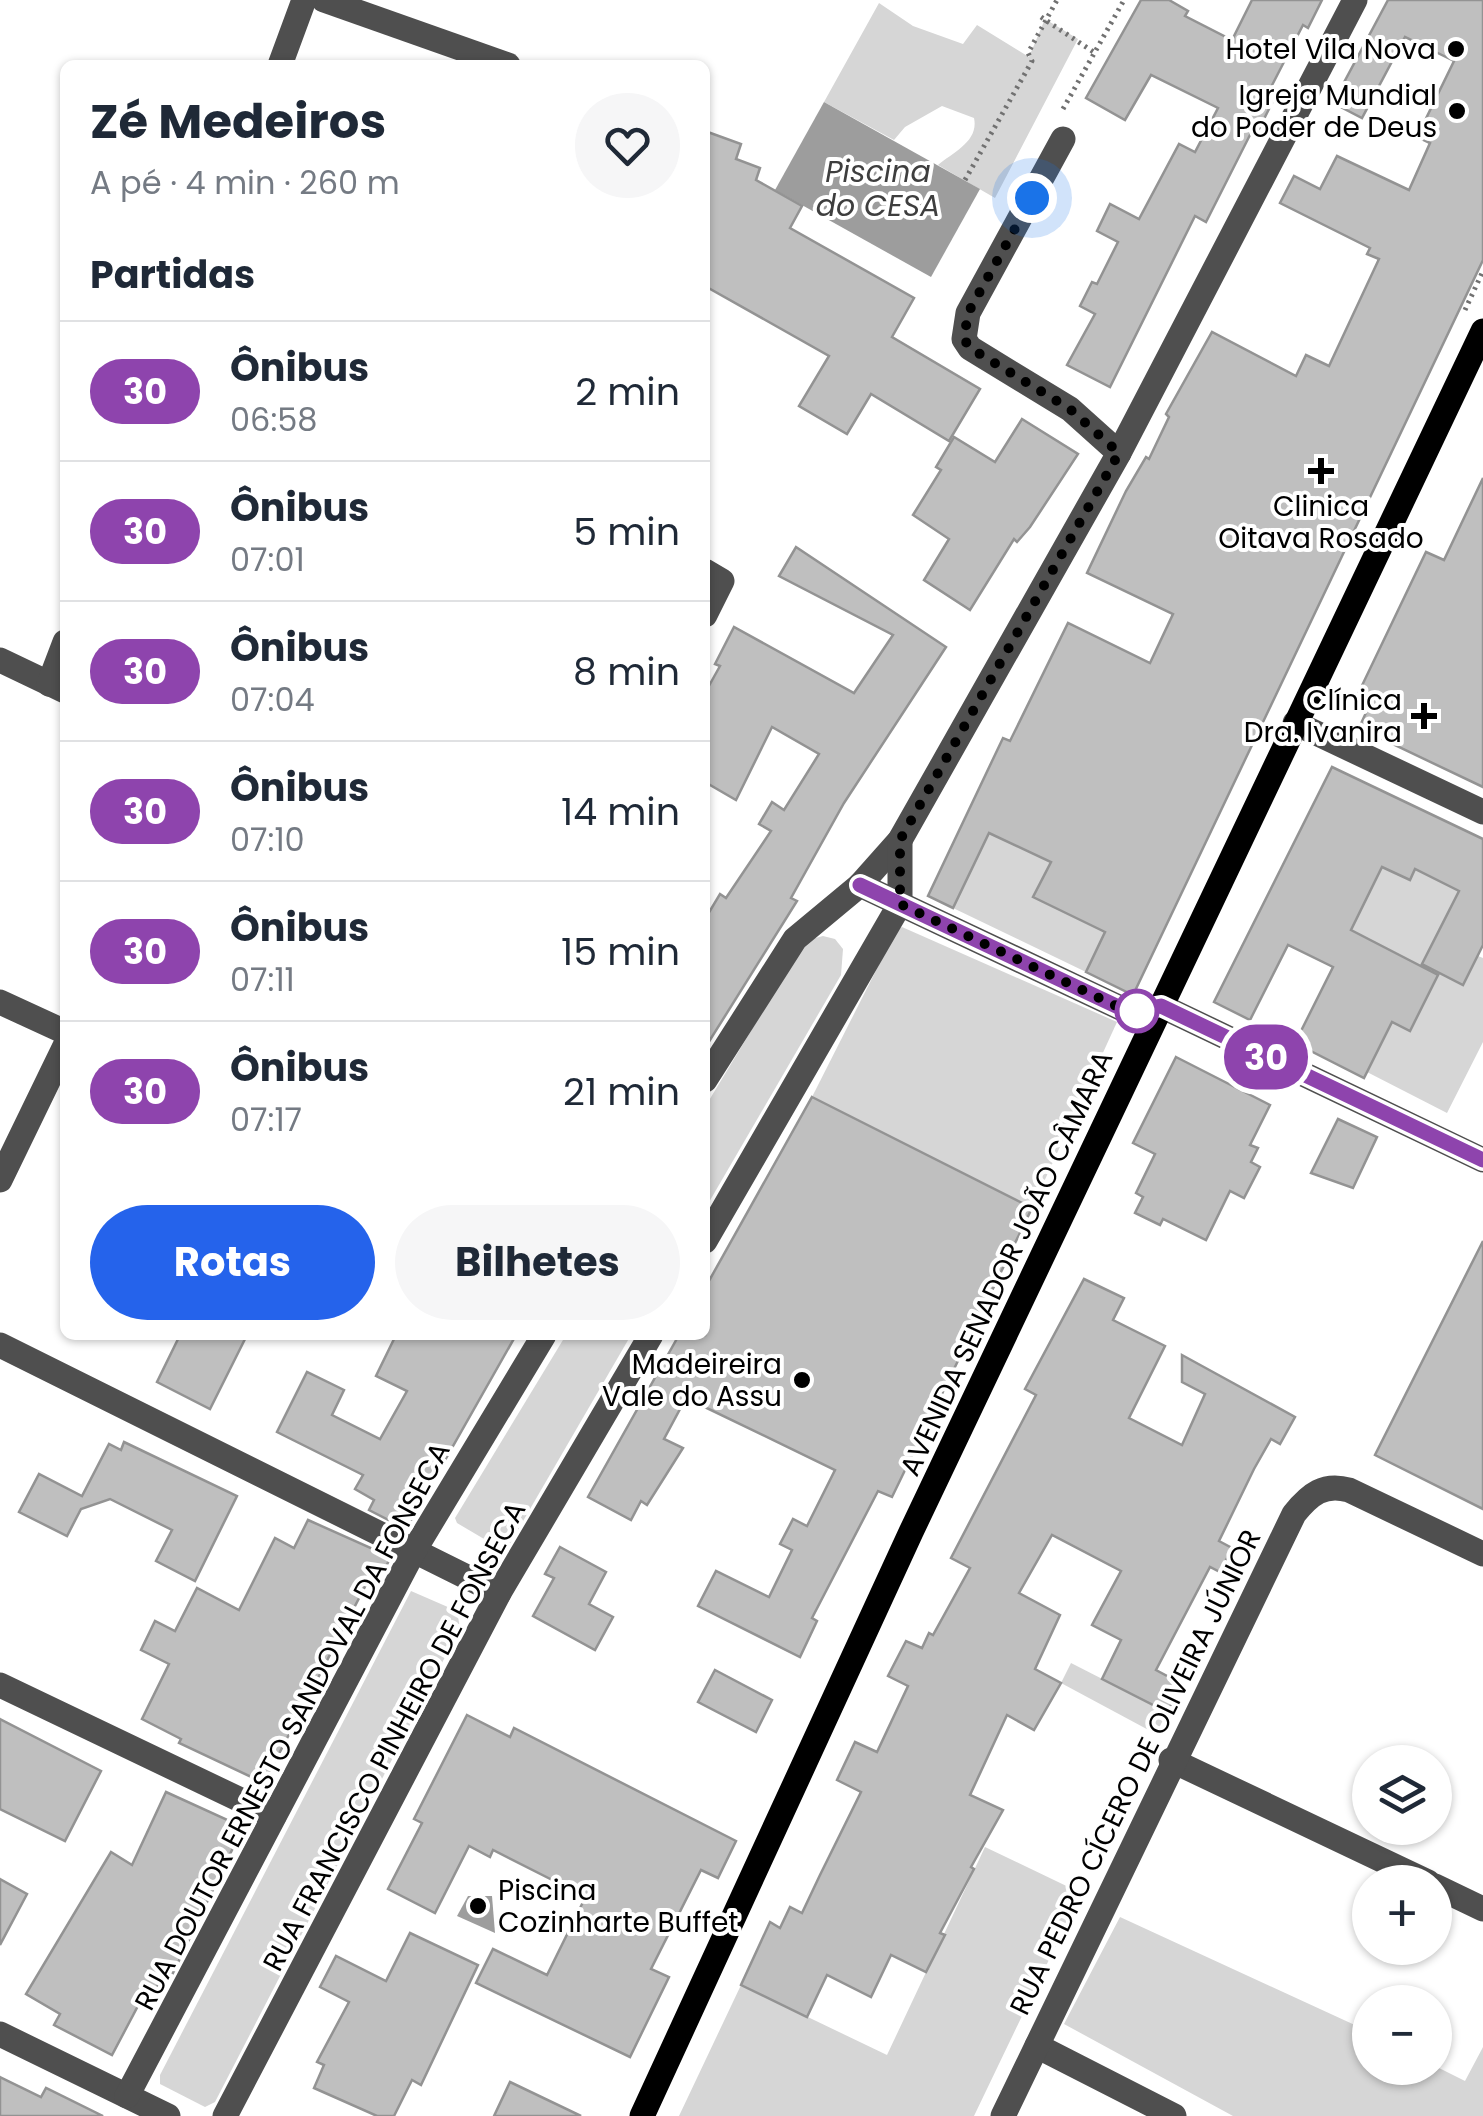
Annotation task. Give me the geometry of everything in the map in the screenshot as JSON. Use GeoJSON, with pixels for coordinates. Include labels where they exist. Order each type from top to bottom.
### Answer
{"type":"FeatureCollection","features":[{"type":"Feature","properties":{"kind":"main road","name":"AVENIDA SENADOR JOÃO CÂMARA"},"geometry":{"type":"LineString","coordinates":[[642,2116],[911,1532],[1483,331]]}},
{"type":"Feature","properties":{"kind":"street"},"geometry":{"type":"LineString","coordinates":[[282,60],[304,0]]}},
{"type":"Feature","properties":{"kind":"street"},"geometry":{"type":"LineString","coordinates":[[324,0],[494,60]]}},
{"type":"Feature","properties":{"kind":"street"},"geometry":{"type":"LineString","coordinates":[[710,1072],[794,939],[860,885],[900,840],[1119,453],[1354,0]]}},
{"type":"Feature","properties":{"kind":"street"},"geometry":{"type":"LineString","coordinates":[[1063,140],[968,313],[964,339],[970,348],[1070,409],[1119,453]]}},
{"type":"Feature","properties":{"kind":"street"},"geometry":{"type":"LineString","coordinates":[[710,574],[722,581],[710,606]]}},
{"type":"Feature","properties":{"kind":"street"},"geometry":{"type":"LineString","coordinates":[[0,660],[57,687]]}},
{"type":"Feature","properties":{"kind":"street"},"geometry":{"type":"LineString","coordinates":[[1295,723],[1483,812]]}},
{"type":"Feature","properties":{"kind":"street"},"geometry":{"type":"LineString","coordinates":[[710,1231],[900,904],[900,840]]}},
{"type":"Feature","properties":{"kind":"street"},"geometry":{"type":"LineString","coordinates":[[860,885],[1129,1012],[1161,1006],[1483,1160]]}},
{"type":"Feature","properties":{"kind":"street"},"geometry":{"type":"LineString","coordinates":[[0,1002],[60,1030]]}},
{"type":"Feature","properties":{"kind":"street"},"geometry":{"type":"LineString","coordinates":[[0,1180],[60,1056]]}},
{"type":"Feature","properties":{"kind":"street","name":"RUA DOUTOR ERNESTO SANDOVAL DA FONSECA"},"geometry":{"type":"LineString","coordinates":[[126,2096],[416,1548],[541,1340]]}},
{"type":"Feature","properties":{"kind":"street","name":"RUA FRANCISCO PINHEIRO DE FONSECA"},"geometry":{"type":"LineString","coordinates":[[225,2116],[500,1593],[648,1340]]}},
{"type":"Feature","properties":{"kind":"street"},"geometry":{"type":"LineString","coordinates":[[0,1345],[500,1593]]}},
{"type":"Feature","properties":{"kind":"street","name":"RUA PEDRO CÍCERO DE OLIVEIRA JÚNIOR"},"geometry":{"type":"LineString","coordinates":[[1003,2116],[1171,1760],[1294,1514],[1319,1490],[1333,1486],[1483,1554]]}},
{"type":"Feature","properties":{"kind":"street"},"geometry":{"type":"LineString","coordinates":[[0,1685],[274,1816]]}},
{"type":"Feature","properties":{"kind":"street"},"geometry":{"type":"LineString","coordinates":[[1171,1760],[1392,1865]]}},
{"type":"Feature","properties":{"kind":"street"},"geometry":{"type":"LineString","coordinates":[[1452,1893],[1483,1908]]}},
{"type":"Feature","properties":{"kind":"street"},"geometry":{"type":"LineString","coordinates":[[0,2034],[168,2116]]}},
{"type":"Feature","properties":{"kind":"street"},"geometry":{"type":"LineString","coordinates":[[1036,2046],[1174,2116]]}},
{"type":"Feature","properties":{"kind":"path"},"geometry":{"type":"LineString","coordinates":[[964,180],[1032,61],[1028,53],[1043,18],[1057,0]]}},
{"type":"Feature","properties":{"kind":"path"},"geometry":{"type":"LineString","coordinates":[[1062,110],[1124,0]]}},
{"type":"Feature","properties":{"kind":"path"},"geometry":{"type":"LineString","coordinates":[[1043,18],[1095,54]]}},
{"type":"Feature","properties":{"kind":"shaded area"},"geometry":{"type":"Polygon","coordinates":[[[879,3],[913,26],[963,44],[977,25],[1029,57],[1045,19],[1078,39],[995,198],[938,165],[969,140],[974,118],[942,106],[905,127],[894,140],[824,102],[879,3]]]}},
{"type":"Feature","properties":{"kind":"shaded area"},"geometry":{"type":"Polygon","coordinates":[[[964,820],[1050,862],[1034,897],[1106,930],[1086,972],[953,908],[972,868],[947,856],[964,820]]]}},
{"type":"Feature","properties":{"kind":"shaded area"},"geometry":{"type":"Polygon","coordinates":[[[1382,867],[1415,869],[1461,887],[1422,965],[1345,1009],[1319,995],[1382,867]]]}},
{"type":"Feature","properties":{"kind":"shaded area"},"geometry":{"type":"Polygon","coordinates":[[[902,927],[1117,1022],[1032,1208],[812,1097],[896,931],[902,927]]]}},
{"type":"Feature","properties":{"kind":"shaded area"},"geometry":{"type":"Polygon","coordinates":[[[823,936],[835,939],[843,949],[841,975],[710,1200],[710,1099],[808,940],[823,936]]]}},
{"type":"Feature","properties":{"kind":"shaded area"},"geometry":{"type":"Polygon","coordinates":[[[1478,956],[1483,958],[1483,1042],[1447,1113],[1367,1072],[1392,1022],[1410,1031],[1439,973],[1463,985],[1478,956]]]}},
{"type":"Feature","properties":{"kind":"shaded area"},"geometry":{"type":"Polygon","coordinates":[[[563,1340],[628,1340],[508,1547],[501,1549],[457,1523],[455,1518],[563,1340]]]}},
{"type":"Feature","properties":{"kind":"shaded area"},"geometry":{"type":"Polygon","coordinates":[[[411,1591],[457,1611],[460,1628],[215,2102],[205,2107],[160,2084],[160,2075],[411,1591]]]}},
{"type":"Feature","properties":{"kind":"shaded area"},"geometry":{"type":"Polygon","coordinates":[[[1071,1663],[1167,1712],[1156,1734],[1061,1683],[1071,1663]]]}},
{"type":"Feature","properties":{"kind":"shaded area"},"geometry":{"type":"Polygon","coordinates":[[[985,1847],[1081,1893],[974,2116],[679,2116],[741,1985],[887,2055],[985,1847]]]}},
{"type":"Feature","properties":{"kind":"shaded area"},"geometry":{"type":"Polygon","coordinates":[[[1120,1917],[1352,2024],[1352,2085],[1452,2085],[1452,2074],[1465,2081],[1483,2047],[1483,2116],[1233,2116],[1064,2024],[1120,1917]]]}},
{"type":"Feature","properties":{"kind":"water","name":"Piscina do CESA"},"geometry":{"type":"Polygon","coordinates":[[[824,102],[980,189],[931,277],[775,190],[824,102]]]}},
{"type":"Feature","properties":{"kind":"water","name":"Piscina Cozinharte Buffet"},"geometry":{"type":"Polygon","coordinates":[[[468,1896],[492,1896],[495,1933],[457,1916],[468,1896]]]}},
{"type":"Feature","properties":{"kind":"building"},"geometry":{"type":"Polygon","coordinates":[[[1141,0],[1169,0],[1188,11],[1185,16],[1232,40],[1252,0],[1322,0],[1308,28],[1303,25],[1268,93],[1275,97],[1259,129],[1254,127],[1206,222],[1195,216],[1110,387],[1067,365],[1095,314],[1080,306],[1092,282],[1097,284],[1118,242],[1097,231],[1110,204],[1139,219],[1179,144],[1195,152],[1218,108],[1151,75],[1125,120],[1086,98],[1141,0]]]}},
{"type":"Feature","properties":{"kind":"building"},"geometry":{"type":"Polygon","coordinates":[[[1388,0],[1483,0],[1483,260],[1133,995],[1086,972],[1105,932],[1033,897],[1051,862],[989,833],[953,908],[928,896],[1003,738],[1010,741],[1068,623],[1150,663],[1173,614],[1087,573],[1126,491],[1146,457],[1149,459],[1169,417],[1166,414],[1212,332],[1296,376],[1306,355],[1329,366],[1379,259],[1367,254],[1370,248],[1280,203],[1294,176],[1320,189],[1337,156],[1409,190],[1430,143],[1417,137],[1454,61],[1405,37],[1362,118],[1333,103],[1388,0]]]}},
{"type":"Feature","properties":{"kind":"building"},"geometry":{"type":"Polygon","coordinates":[[[710,133],[741,144],[736,159],[760,168],[756,180],[802,206],[790,228],[914,298],[892,337],[980,389],[949,441],[871,394],[847,434],[799,406],[829,356],[710,289],[710,133]]]}},
{"type":"Feature","properties":{"kind":"building"},"geometry":{"type":"Polygon","coordinates":[[[1022,419],[1078,454],[1030,527],[1017,542],[1014,539],[970,610],[924,580],[949,539],[913,515],[941,470],[936,467],[954,437],[995,462],[1022,419]]]}},
{"type":"Feature","properties":{"kind":"building"},"geometry":{"type":"Polygon","coordinates":[[[1483,478],[1483,787],[1359,728],[1370,704],[1356,698],[1426,552],[1444,560],[1483,478]]]}},
{"type":"Feature","properties":{"kind":"building"},"geometry":{"type":"Polygon","coordinates":[[[796,547],[946,647],[844,803],[791,898],[797,901],[710,1040],[710,911],[720,894],[726,898],[771,831],[759,824],[772,802],[784,810],[819,754],[772,727],[736,800],[710,785],[710,684],[720,666],[715,664],[734,627],[854,693],[893,635],[779,576],[796,547]]]}},
{"type":"Feature","properties":{"kind":"building"},"geometry":{"type":"Polygon","coordinates":[[[1332,767],[1483,839],[1483,945],[1463,985],[1422,964],[1459,891],[1415,869],[1410,880],[1382,867],[1351,930],[1438,975],[1410,1031],[1392,1022],[1364,1078],[1295,1043],[1333,967],[1288,945],[1250,1020],[1214,1002],[1332,767]]]}},
{"type":"Feature","properties":{"kind":"building"},"geometry":{"type":"Polygon","coordinates":[[[1176,1057],[1270,1105],[1250,1145],[1258,1148],[1251,1162],[1260,1167],[1244,1198],[1230,1191],[1206,1240],[1163,1219],[1160,1225],[1135,1213],[1143,1197],[1136,1193],[1155,1154],[1133,1143],[1176,1057]]]}},
{"type":"Feature","properties":{"kind":"building"},"geometry":{"type":"Polygon","coordinates":[[[812,1097],[1032,1208],[892,1497],[878,1491],[812,1618],[817,1621],[800,1657],[698,1606],[716,1571],[769,1597],[792,1550],[780,1544],[793,1519],[807,1526],[835,1470],[686,1398],[664,1439],[683,1448],[647,1505],[641,1501],[631,1520],[588,1497],[676,1340],[710,1340],[710,1279],[812,1097]]]}},
{"type":"Feature","properties":{"kind":"building"},"geometry":{"type":"Polygon","coordinates":[[[1338,1119],[1377,1137],[1353,1188],[1311,1173],[1338,1119]]]}},
{"type":"Feature","properties":{"kind":"building"},"geometry":{"type":"Polygon","coordinates":[[[1483,1241],[1483,1509],[1375,1455],[1483,1241]]]}},
{"type":"Feature","properties":{"kind":"building"},"geometry":{"type":"Polygon","coordinates":[[[1084,1279],[1124,1298],[1113,1320],[1165,1346],[1129,1418],[1182,1445],[1205,1394],[1182,1382],[1182,1355],[1295,1417],[1280,1444],[1271,1439],[1254,1469],[1219,1541],[1232,1548],[1220,1572],[1210,1567],[1156,1670],[1182,1684],[1167,1712],[1102,1679],[1121,1640],[1092,1625],[1121,1571],[1052,1535],[1019,1593],[1060,1615],[1035,1669],[1061,1683],[1034,1730],[1007,1715],[970,1795],[1003,1810],[940,1933],[945,1935],[926,1972],[891,1955],[871,1997],[827,1975],[807,2017],[741,1985],[770,1922],[780,1928],[790,1907],[802,1913],[861,1792],[837,1780],[855,1742],[877,1752],[908,1686],[888,1676],[906,1641],[922,1648],[970,1568],[951,1558],[1036,1395],[1025,1389],[1084,1279]]]}},
{"type":"Feature","properties":{"kind":"building"},"geometry":{"type":"Polygon","coordinates":[[[178,1340],[244,1340],[210,1409],[157,1382],[178,1340]]]}},
{"type":"Feature","properties":{"kind":"building"},"geometry":{"type":"Polygon","coordinates":[[[394,1340],[513,1340],[406,1529],[369,1510],[374,1500],[355,1489],[363,1475],[277,1432],[307,1372],[344,1390],[332,1415],[380,1439],[407,1391],[376,1376],[394,1340]]]}},
{"type":"Feature","properties":{"kind":"building"},"geometry":{"type":"Polygon","coordinates":[[[124,1442],[237,1496],[195,1581],[156,1561],[172,1530],[110,1499],[81,1509],[67,1536],[19,1512],[39,1474],[82,1496],[109,1444],[121,1450],[124,1442]]]}},
{"type":"Feature","properties":{"kind":"building"},"geometry":{"type":"Polygon","coordinates":[[[308,1520],[391,1557],[380,1577],[372,1573],[264,1783],[179,1743],[181,1739],[142,1719],[169,1664],[141,1650],[155,1621],[175,1631],[197,1588],[239,1610],[275,1538],[294,1548],[308,1520]]]}},
{"type":"Feature","properties":{"kind":"building"},"geometry":{"type":"Polygon","coordinates":[[[560,1547],[606,1572],[589,1604],[613,1617],[595,1650],[533,1616],[554,1578],[545,1574],[560,1547]]]}},
{"type":"Feature","properties":{"kind":"building"},"geometry":{"type":"Polygon","coordinates":[[[715,1670],[772,1700],[756,1732],[698,1702],[715,1670]]]}},
{"type":"Feature","properties":{"kind":"building"},"geometry":{"type":"Polygon","coordinates":[[[467,1715],[510,1737],[514,1728],[736,1841],[718,1878],[701,1870],[651,1969],[669,1977],[630,2057],[476,1983],[493,1949],[547,1975],[585,1898],[493,1850],[490,1857],[469,1846],[435,1913],[388,1889],[422,1823],[414,1819],[467,1715]]]}},
{"type":"Feature","properties":{"kind":"building"},"geometry":{"type":"Polygon","coordinates":[[[0,1719],[101,1771],[65,1841],[0,1809],[0,1719]]]}},
{"type":"Feature","properties":{"kind":"building"},"geometry":{"type":"Polygon","coordinates":[[[166,1792],[243,1827],[173,1973],[166,1969],[155,1991],[148,1987],[112,2055],[54,2025],[60,2014],[26,1994],[111,1852],[132,1865],[166,1792]]]}},
{"type":"Feature","properties":{"kind":"building"},"geometry":{"type":"Polygon","coordinates":[[[0,1879],[27,1894],[0,1945],[0,1879]]]}},
{"type":"Feature","properties":{"kind":"building"},"geometry":{"type":"Polygon","coordinates":[[[410,1933],[478,1965],[421,2085],[412,2080],[394,2116],[377,2116],[314,2088],[324,2065],[317,2062],[349,2002],[320,1987],[336,1956],[386,1981],[410,1933]]]}},
{"type":"Feature","properties":{"kind":"building"},"geometry":{"type":"Polygon","coordinates":[[[0,2077],[41,2097],[46,2088],[103,2116],[0,2116],[0,2077]]]}},
{"type":"Feature","properties":{"kind":"building"},"geometry":{"type":"Polygon","coordinates":[[[510,2082],[581,2116],[494,2116],[510,2082]]]}},
{"type":"Feature","properties":{"kind":"bus line","name":"30"},"geometry":{"type":"LineString","coordinates":[[860,885],[1129,1012],[1161,1006],[1483,1160]]}},
{"type":"Feature","properties":{"kind":"place","name":"Hotel Vila Nova"},"geometry":{"type":"Point","coordinates":[1456,49]}},
{"type":"Feature","properties":{"kind":"place","name":"Igreja Mundial do Poder de Deus"},"geometry":{"type":"Point","coordinates":[1457,111]}},
{"type":"Feature","properties":{"kind":"place","name":"Clinica Oitava Rosado"},"geometry":{"type":"Point","coordinates":[1321,471]}},
{"type":"Feature","properties":{"kind":"place","name":"Clínica Dra. Ivanira"},"geometry":{"type":"Point","coordinates":[1424,716]}},
{"type":"Feature","properties":{"kind":"place","name":"Madeireira Vale do Assu"},"geometry":{"type":"Point","coordinates":[802,1380]}},
{"type":"Feature","properties":{"kind":"place","name":"Piscina Cozinharte Buffet"},"geometry":{"type":"Point","coordinates":[478,1906]}},
{"type":"Feature","properties":{"kind":"route"},"geometry":{"type":"LineString","coordinates":[[1032,198],[968,313],[964,339],[970,348],[1070,409],[1119,453],[900,840],[900,904],[1129,1012],[1137,1011]]}}]}
